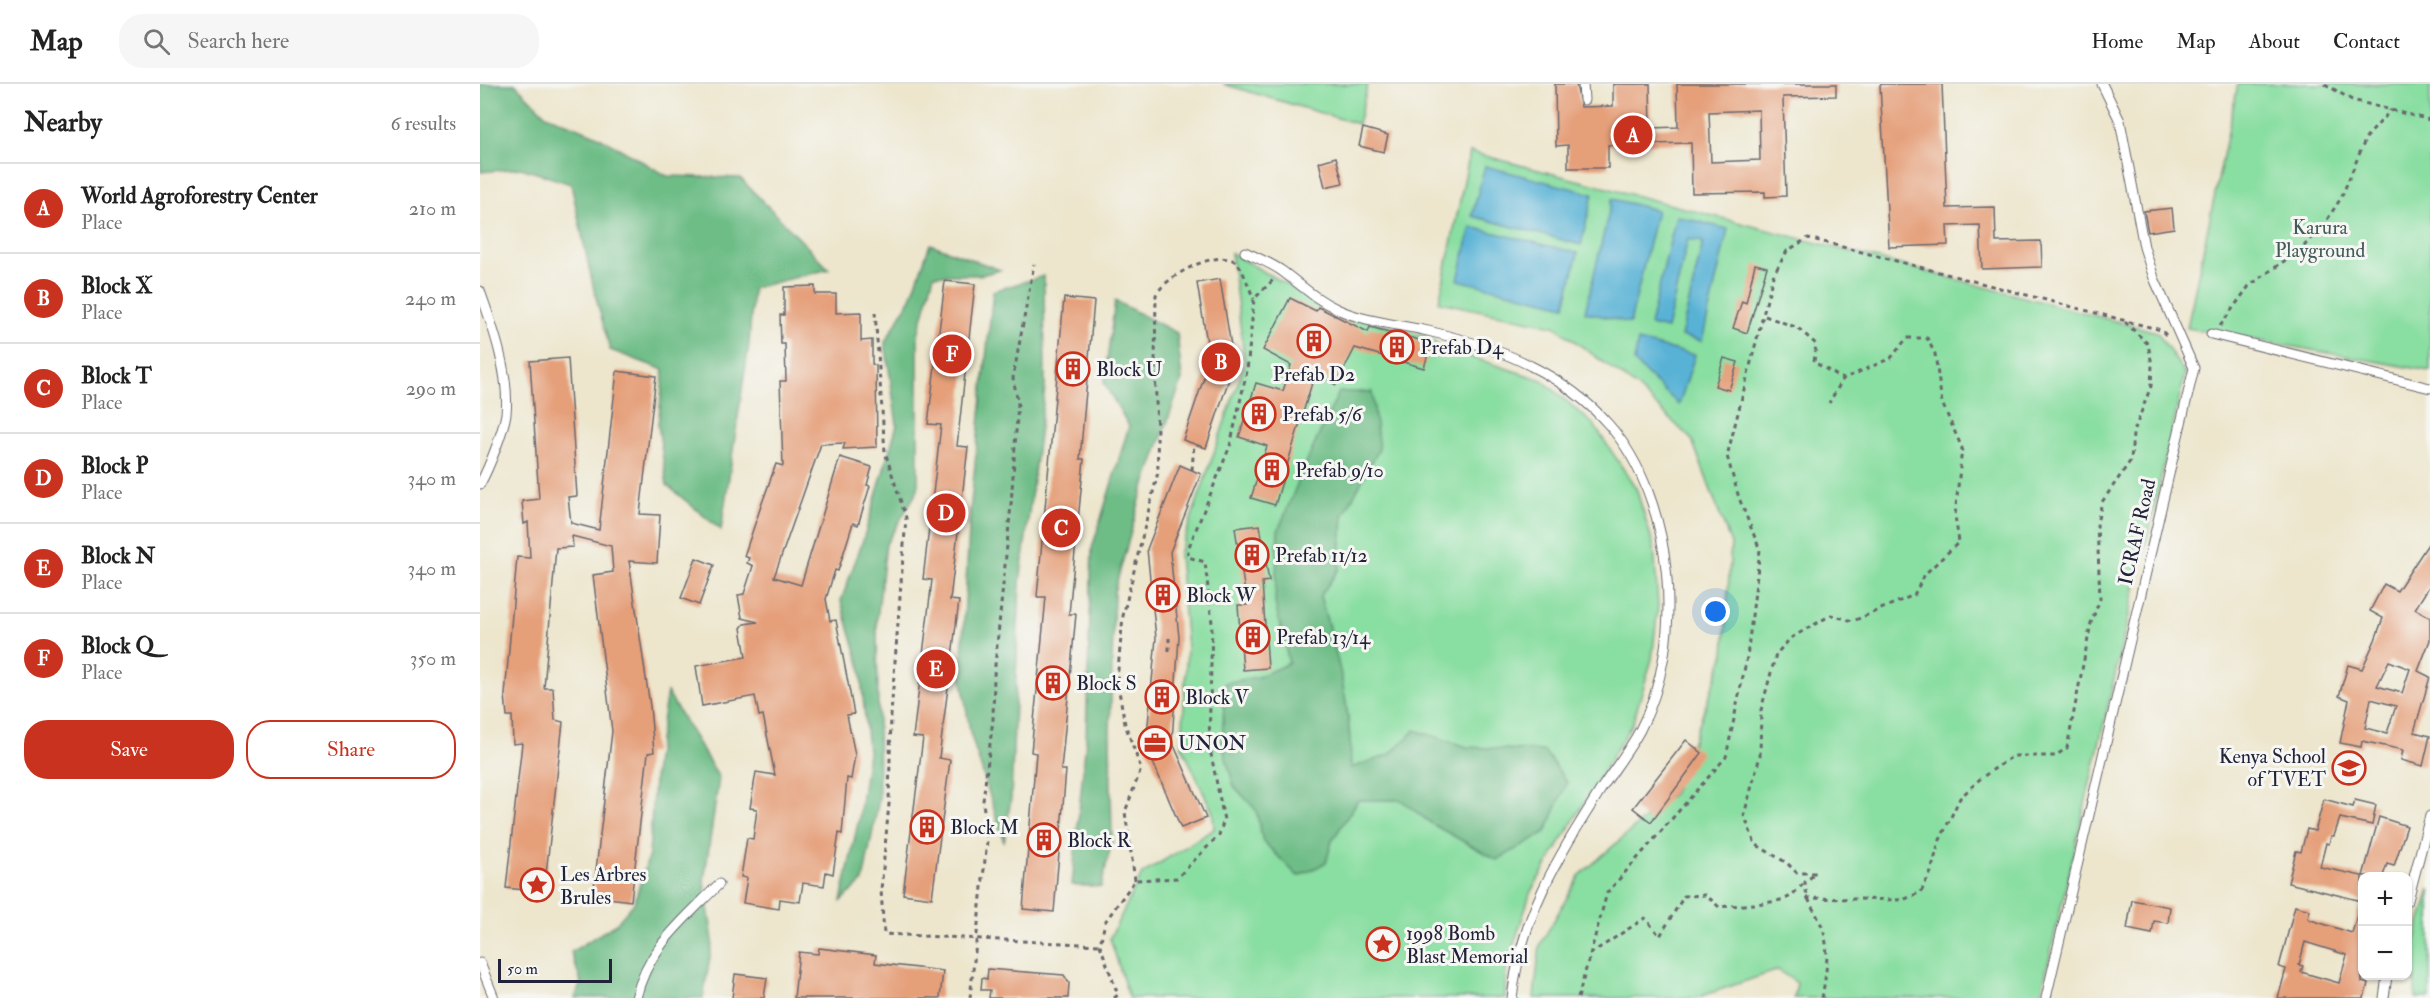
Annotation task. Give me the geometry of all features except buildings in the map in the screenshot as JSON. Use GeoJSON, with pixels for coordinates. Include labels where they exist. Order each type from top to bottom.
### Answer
{"type":"FeatureCollection","features":[{"type":"Feature","properties":{"kind":"lane"},"geometry":{"type":"LineString","coordinates":[[1583,84],[1584,100]]}},
{"type":"Feature","properties":{"kind":"lane","name":"ICRAF Road"},"geometry":{"type":"LineString","coordinates":[[2046,998],[2194,368],[2154,278],[2145,247],[2120,121],[2102,84]]}},
{"type":"Feature","properties":{"kind":"lane"},"geometry":{"type":"LineString","coordinates":[[1245,252],[1280,270],[1307,294],[1339,310],[1428,331],[1506,355],[1532,366],[1575,394],[1610,426],[1634,464],[1650,498],[1662,536],[1667,575],[1664,652],[1655,693],[1640,729],[1556,861],[1529,918],[1512,998]]}},
{"type":"Feature","properties":{"kind":"lane"},"geometry":{"type":"LineString","coordinates":[[480,291],[497,338],[506,415],[480,484]]}},
{"type":"Feature","properties":{"kind":"lane"},"geometry":{"type":"LineString","coordinates":[[2211,334],[2430,388]]}},
{"type":"Feature","properties":{"kind":"lane"},"geometry":{"type":"LineString","coordinates":[[2412,885],[2430,816]]}},
{"type":"Feature","properties":{"kind":"lane"},"geometry":{"type":"LineString","coordinates":[[636,998],[640,980],[654,952],[719,884]]}},
{"type":"Feature","properties":{"kind":"lane"},"geometry":{"type":"LineString","coordinates":[[480,963],[494,998]]}},
{"type":"Feature","properties":{"kind":"lane"},"geometry":{"type":"LineString","coordinates":[[2385,998],[2387,980]]}},
{"type":"Feature","properties":{"kind":"path"},"geometry":{"type":"LineString","coordinates":[[2325,84],[2352,100],[2430,120]]}},
{"type":"Feature","properties":{"kind":"path"},"geometry":{"type":"LineString","coordinates":[[2211,334],[2222,324],[2249,286],[2301,249],[2321,229],[2341,198],[2366,138],[2391,110]]}},
{"type":"Feature","properties":{"kind":"path"},"geometry":{"type":"LineString","coordinates":[[1578,998],[1588,955],[1607,893],[1726,757],[1748,657],[1760,550],[1739,498],[1727,456],[1743,390],[1765,316],[1773,276],[1787,251],[1809,238],[2161,330],[2168,336]]}},
{"type":"Feature","properties":{"kind":"path"},"geometry":{"type":"LineString","coordinates":[[1114,998],[1118,994],[1100,945],[1105,922],[1136,880],[1125,812],[1141,769],[1125,724],[1117,680],[1118,646],[1125,606],[1158,472],[1156,295],[1161,285],[1204,260],[1228,258],[1240,266],[1254,299],[1247,372],[1230,446],[1188,549],[1188,557],[1205,562],[1212,623],[1209,744],[1224,820],[1219,835],[1177,878],[1136,880]]}},
{"type":"Feature","properties":{"kind":"path"},"geometry":{"type":"LineString","coordinates":[[970,998],[987,841],[983,801],[993,719],[994,675],[1011,505],[1017,402],[1013,378],[1034,264]]}},
{"type":"Feature","properties":{"kind":"path"},"geometry":{"type":"LineString","coordinates":[[1254,299],[1269,286],[1280,270]]}},
{"type":"Feature","properties":{"kind":"path"},"geometry":{"type":"LineString","coordinates":[[874,312],[885,452],[906,518],[891,714],[889,804],[880,890],[884,934],[1100,945]]}},
{"type":"Feature","properties":{"kind":"path"},"geometry":{"type":"LineString","coordinates":[[1765,316],[1798,328],[1816,344],[1814,362],[1843,379]]}},
{"type":"Feature","properties":{"kind":"path"},"geometry":{"type":"LineString","coordinates":[[1806,898],[1903,900],[1921,892],[1931,872],[1939,842],[1960,798],[1981,778],[2013,756],[2055,756],[2067,748],[2091,622],[2100,599],[2097,523],[2102,502],[2131,460],[2133,434],[2151,386],[2152,365],[2148,344],[2125,322]]}},
{"type":"Feature","properties":{"kind":"path"},"geometry":{"type":"LineString","coordinates":[[1588,955],[1618,933],[1645,918],[1660,936],[1684,896],[1706,895],[1719,907],[1751,902],[1759,904],[1788,898],[1816,873],[1797,873],[1787,863],[1755,843],[1744,815],[1760,756],[1761,710],[1776,654],[1791,638],[1832,615],[1853,621],[1914,595],[1925,574],[1959,542],[1955,516],[1962,448],[1942,403],[1935,354],[1927,338],[1907,338],[1891,358],[1843,379],[1829,403]]}},
{"type":"Feature","properties":{"kind":"path"},"geometry":{"type":"LineString","coordinates":[[1192,470],[1194,444]]}},
{"type":"Feature","properties":{"kind":"path"},"geometry":{"type":"LineString","coordinates":[[1169,638],[1169,651]]}},
{"type":"Feature","properties":{"kind":"path"},"geometry":{"type":"LineString","coordinates":[[1805,882],[1806,898],[1822,928],[1829,963],[1822,998]]}},
{"type":"Feature","properties":{"kind":"green space"},"geometry":{"type":"Polygon","coordinates":[[[480,84],[515,84],[546,115],[596,135],[667,176],[740,178],[829,269],[753,288],[749,344],[721,530],[667,485],[658,425],[664,370],[610,350],[594,290],[571,184],[521,168],[481,172],[480,84]]]}},
{"type":"Feature","properties":{"kind":"green space"},"geometry":{"type":"Polygon","coordinates":[[[1223,84],[1368,84],[1358,124],[1223,84]]]}},
{"type":"Feature","properties":{"kind":"green space","name":"Karura Playground"},"geometry":{"type":"Polygon","coordinates":[[[2238,84],[2430,84],[2430,371],[2187,328],[2238,84]]]}},
{"type":"Feature","properties":{"kind":"green space"},"geometry":{"type":"Polygon","coordinates":[[[1470,152],[2157,332],[2185,374],[2040,998],[1794,998],[1797,983],[1778,970],[1696,998],[1534,998],[1540,945],[1580,875],[1674,793],[1724,655],[1731,544],[1692,440],[1638,388],[1554,326],[1439,302],[1470,152]]]}},
{"type":"Feature","properties":{"kind":"green space"},"geometry":{"type":"Polygon","coordinates":[[[930,244],[1000,270],[981,275],[934,275],[918,334],[918,490],[886,544],[877,620],[879,799],[863,881],[841,901],[859,818],[868,752],[860,665],[841,601],[863,540],[897,425],[885,342],[911,298],[930,244]]]}},
{"type":"Feature","properties":{"kind":"green space"},"geometry":{"type":"Polygon","coordinates":[[[1231,253],[1331,310],[1429,337],[1440,347],[1542,380],[1594,425],[1636,488],[1654,547],[1658,606],[1652,659],[1633,722],[1531,891],[1506,969],[1505,998],[1129,998],[1110,938],[1142,874],[1214,829],[1213,813],[1182,746],[1187,647],[1179,554],[1245,363],[1231,253]]]}},
{"type":"Feature","properties":{"kind":"green space"},"geometry":{"type":"Polygon","coordinates":[[[1044,276],[1045,388],[1020,583],[1011,798],[1004,842],[970,732],[961,674],[970,512],[993,291],[1044,276]]]}},
{"type":"Feature","properties":{"kind":"green space"},"geometry":{"type":"Polygon","coordinates":[[[1115,301],[1177,333],[1182,380],[1141,496],[1114,592],[1110,735],[1112,841],[1101,887],[1072,885],[1086,739],[1092,548],[1129,426],[1104,383],[1115,301]]]}},
{"type":"Feature","properties":{"kind":"green space"},"geometry":{"type":"Polygon","coordinates":[[[1339,392],[1372,392],[1379,449],[1343,516],[1339,569],[1320,596],[1346,702],[1351,768],[1389,755],[1415,730],[1467,747],[1544,751],[1567,782],[1546,832],[1497,860],[1432,824],[1401,800],[1358,800],[1332,841],[1326,863],[1298,876],[1263,841],[1256,810],[1234,786],[1222,744],[1225,683],[1258,677],[1289,663],[1275,603],[1278,531],[1339,392]]]}},
{"type":"Feature","properties":{"kind":"green space"},"geometry":{"type":"Polygon","coordinates":[[[667,692],[719,778],[704,881],[713,940],[703,998],[575,998],[581,982],[571,952],[616,924],[634,903],[649,855],[655,765],[667,692]]]}},
{"type":"Feature","properties":{"kind":"green space"},"geometry":{"type":"Polygon","coordinates":[[[2430,889],[2430,998],[2416,998],[2412,951],[2430,889]]]}},
{"type":"Feature","properties":{"kind":"water"},"geometry":{"type":"Polygon","coordinates":[[[1485,166],[1593,194],[1581,245],[1472,216],[1485,166]]]}},
{"type":"Feature","properties":{"kind":"water"},"geometry":{"type":"Polygon","coordinates":[[[1612,199],[1657,210],[1630,323],[1585,312],[1612,199]]]}},
{"type":"Feature","properties":{"kind":"water"},"geometry":{"type":"Polygon","coordinates":[[[1676,216],[1728,229],[1702,341],[1681,336],[1703,242],[1688,239],[1667,329],[1650,325],[1676,216]]]}},
{"type":"Feature","properties":{"kind":"water"},"geometry":{"type":"Polygon","coordinates":[[[1471,227],[1578,253],[1565,306],[1458,280],[1471,227]]]}},
{"type":"Feature","properties":{"kind":"water"},"geometry":{"type":"Polygon","coordinates":[[[1638,341],[1695,355],[1679,405],[1634,362],[1638,341]]]}},
{"type":"Feature","properties":{"kind":"place","name":"World Agroforestry Center"},"geometry":{"type":"Point","coordinates":[1633,135]}},
{"type":"Feature","properties":{"kind":"place","name":"Prefab D2"},"geometry":{"type":"Point","coordinates":[1314,341]}},
{"type":"Feature","properties":{"kind":"place","name":"Prefab D4"},"geometry":{"type":"Point","coordinates":[1397,347]}},
{"type":"Feature","properties":{"kind":"place","name":"Block Q"},"geometry":{"type":"Point","coordinates":[952,354]}},
{"type":"Feature","properties":{"kind":"place","name":"Block X"},"geometry":{"type":"Point","coordinates":[1221,362]}},
{"type":"Feature","properties":{"kind":"place","name":"Block U"},"geometry":{"type":"Point","coordinates":[1073,369]}},
{"type":"Feature","properties":{"kind":"place","name":"Prefab 5/6"},"geometry":{"type":"Point","coordinates":[1259,414]}},
{"type":"Feature","properties":{"kind":"place","name":"Prefab 9/10"},"geometry":{"type":"Point","coordinates":[1272,470]}},
{"type":"Feature","properties":{"kind":"place","name":"Block P"},"geometry":{"type":"Point","coordinates":[946,513]}},
{"type":"Feature","properties":{"kind":"place","name":"Block T"},"geometry":{"type":"Point","coordinates":[1061,528]}},
{"type":"Feature","properties":{"kind":"place","name":"Prefab 11/12"},"geometry":{"type":"Point","coordinates":[1252,555]}},
{"type":"Feature","properties":{"kind":"place","name":"Block W"},"geometry":{"type":"Point","coordinates":[1163,595]}},
{"type":"Feature","properties":{"kind":"place","name":"Prefab 13/14"},"geometry":{"type":"Point","coordinates":[1253,637]}},
{"type":"Feature","properties":{"kind":"place","name":"Block N"},"geometry":{"type":"Point","coordinates":[936,669]}},
{"type":"Feature","properties":{"kind":"place","name":"Block S"},"geometry":{"type":"Point","coordinates":[1053,683]}},
{"type":"Feature","properties":{"kind":"place","name":"Block V"},"geometry":{"type":"Point","coordinates":[1162,697]}},
{"type":"Feature","properties":{"kind":"place","name":"UNON"},"geometry":{"type":"Point","coordinates":[1155,743]}},
{"type":"Feature","properties":{"kind":"place","name":"Kenya School of TVET"},"geometry":{"type":"Point","coordinates":[2349,768]}},
{"type":"Feature","properties":{"kind":"place","name":"Block M"},"geometry":{"type":"Point","coordinates":[927,827]}},
{"type":"Feature","properties":{"kind":"place","name":"Block R"},"geometry":{"type":"Point","coordinates":[1044,840]}},
{"type":"Feature","properties":{"kind":"place","name":"Les Arbres Brules"},"geometry":{"type":"Point","coordinates":[537,885]}},
{"type":"Feature","properties":{"kind":"place","name":"1998 Bomb Blast Memorial"},"geometry":{"type":"Point","coordinates":[1383,944]}}]}
